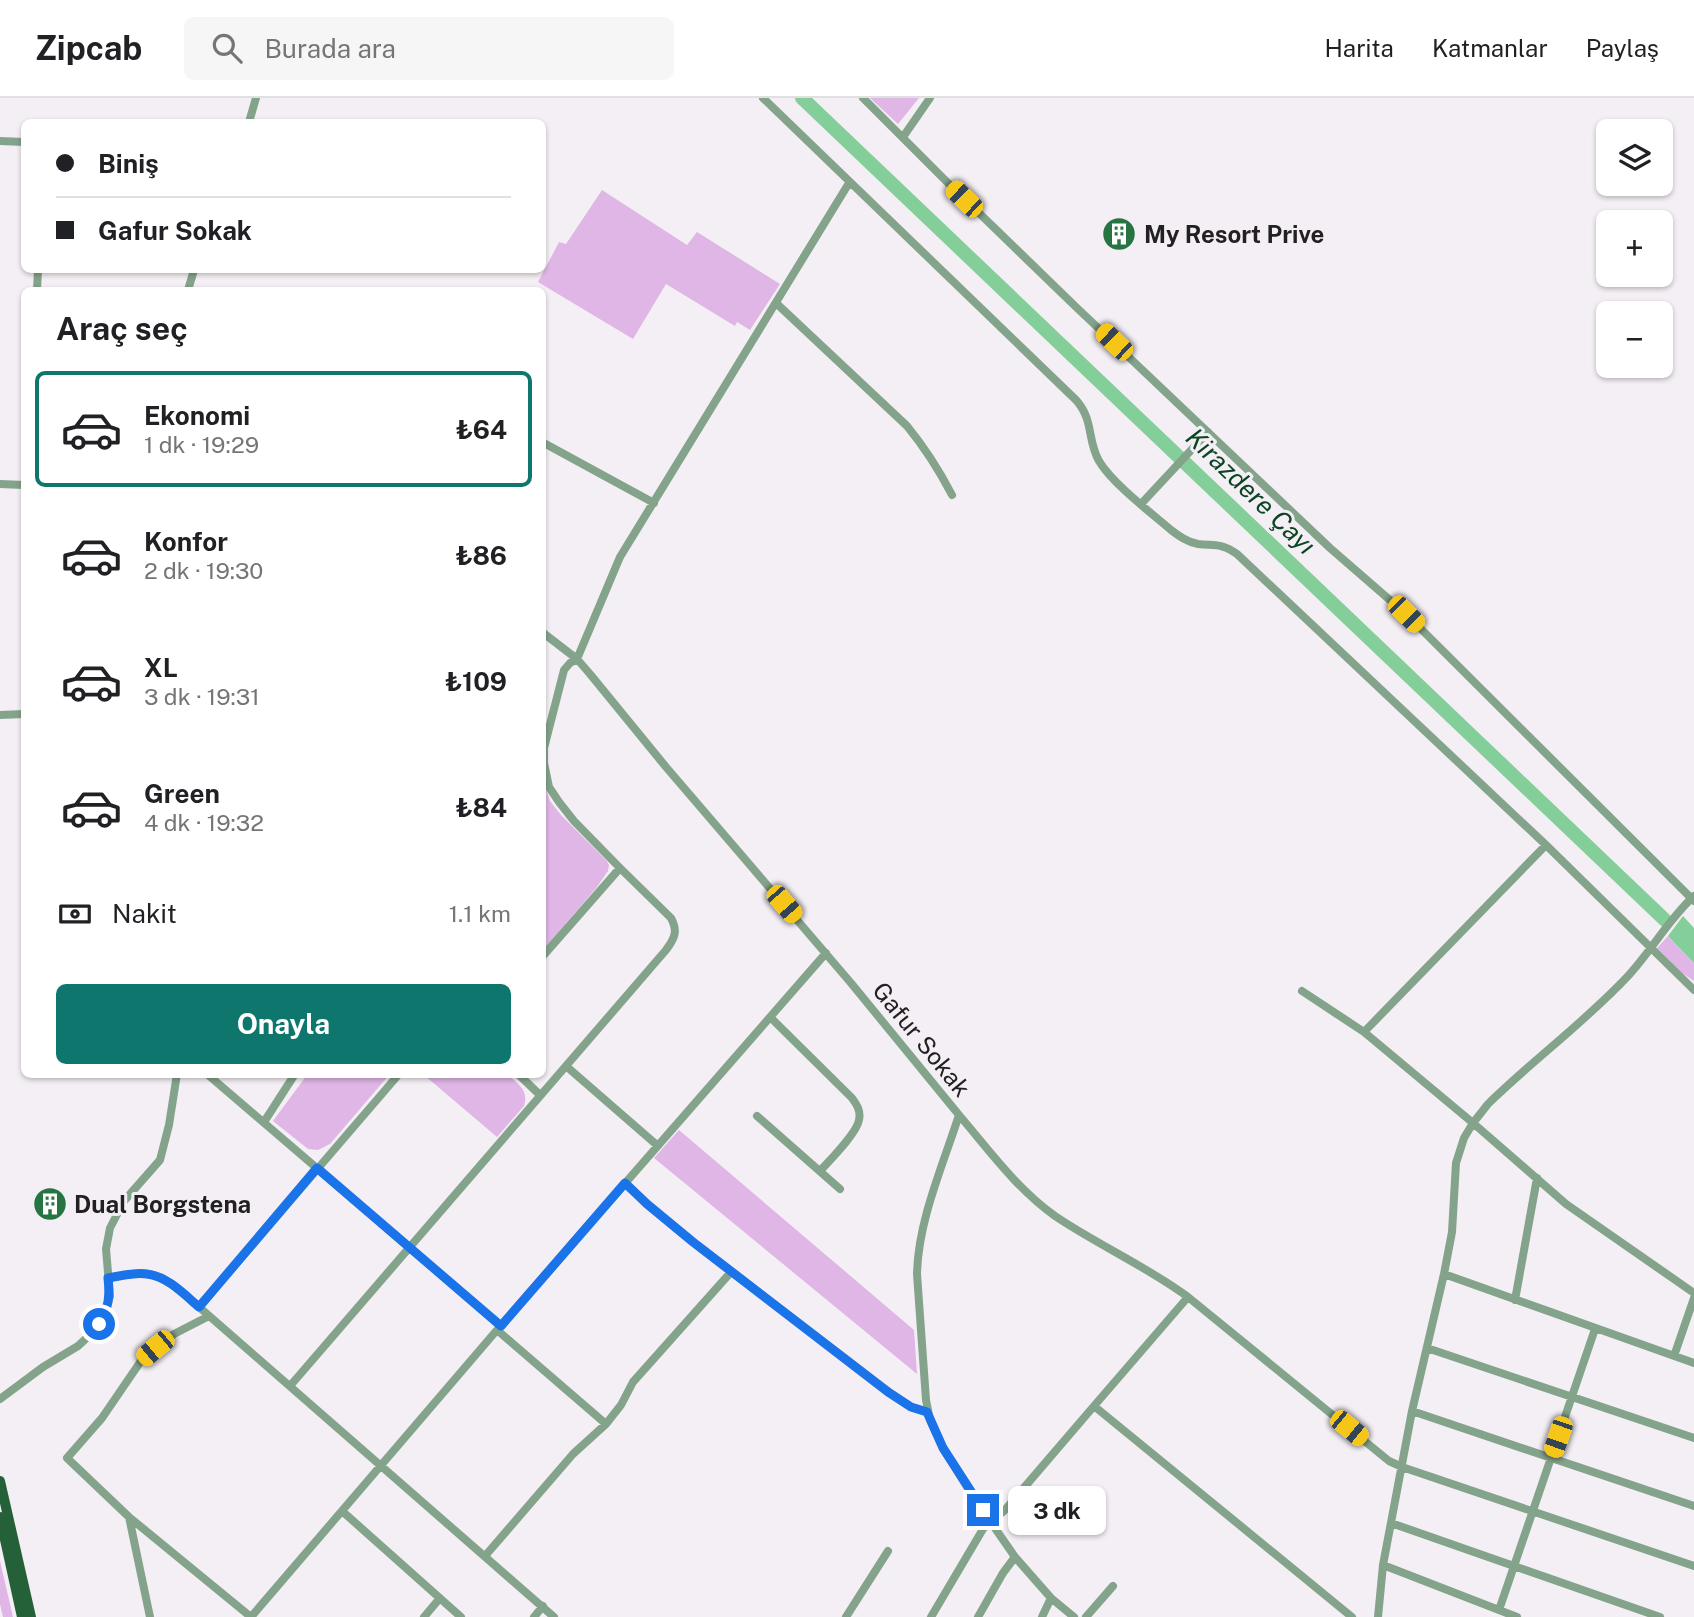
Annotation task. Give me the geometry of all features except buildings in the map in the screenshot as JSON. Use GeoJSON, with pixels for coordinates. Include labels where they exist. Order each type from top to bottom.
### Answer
{"type":"FeatureCollection","features":[{"type":"Feature","properties":{"kind":"main road"},"geometry":{"type":"LineString","coordinates":[[0,1481],[31,1617]]}},
{"type":"Feature","properties":{"kind":"main road"},"geometry":{"type":"LineString","coordinates":[[0,1517],[22,1617]]}},
{"type":"Feature","properties":{"kind":"street"},"geometry":{"type":"LineString","coordinates":[[250,119],[256,98]]}},
{"type":"Feature","properties":{"kind":"street"},"geometry":{"type":"LineString","coordinates":[[763,98],[1084,408],[1097,459],[1115,480],[1144,501],[1171,530],[1188,541],[1223,545],[1237,554],[1546,845],[1694,990]]}},
{"type":"Feature","properties":{"kind":"street"},"geometry":{"type":"LineString","coordinates":[[863,98],[1205,435],[1406,614],[1693,898],[1682,907],[1617,987],[1496,1096],[1473,1122],[1464,1138],[1454,1175],[1452,1232],[1412,1411],[1383,1565],[1378,1617]]}},
{"type":"Feature","properties":{"kind":"street"},"geometry":{"type":"LineString","coordinates":[[903,136],[930,98]]}},
{"type":"Feature","properties":{"kind":"street"},"geometry":{"type":"LineString","coordinates":[[0,141],[21,142]]}},
{"type":"Feature","properties":{"kind":"street"},"geometry":{"type":"LineString","coordinates":[[546,740],[564,670],[569,663],[577,659],[620,556],[849,183]]}},
{"type":"Feature","properties":{"kind":"street"},"geometry":{"type":"LineString","coordinates":[[776,303],[907,426],[940,471],[952,495]]}},
{"type":"Feature","properties":{"kind":"street"},"geometry":{"type":"LineString","coordinates":[[1144,501],[1205,435]]}},
{"type":"Feature","properties":{"kind":"street"},"geometry":{"type":"LineString","coordinates":[[546,444],[653,503]]}},
{"type":"Feature","properties":{"kind":"street"},"geometry":{"type":"LineString","coordinates":[[0,484],[21,485]]}},
{"type":"Feature","properties":{"kind":"street","name":"Gafur Sokak"},"geometry":{"type":"LineString","coordinates":[[546,635],[577,659],[959,1115],[923,1226],[918,1255],[927,1412],[943,1448],[1015,1557],[1051,1598],[1074,1617]]}},
{"type":"Feature","properties":{"kind":"street"},"geometry":{"type":"LineString","coordinates":[[0,715],[21,714]]}},
{"type":"Feature","properties":{"kind":"street"},"geometry":{"type":"LineString","coordinates":[[290,1386],[666,950],[675,936],[671,918],[559,802],[549,787],[546,775]]}},
{"type":"Feature","properties":{"kind":"street"},"geometry":{"type":"LineString","coordinates":[[1364,1032],[1546,845]]}},
{"type":"Feature","properties":{"kind":"street"},"geometry":{"type":"LineString","coordinates":[[546,952],[620,868]]}},
{"type":"Feature","properties":{"kind":"street"},"geometry":{"type":"LineString","coordinates":[[209,1316],[164,1340],[143,1358],[102,1418],[67,1458],[129,1517],[251,1617],[826,953]]}},
{"type":"Feature","properties":{"kind":"street"},"geometry":{"type":"LineString","coordinates":[[1301,991],[1364,1032],[1473,1122],[1566,1204],[1692,1289]]}},
{"type":"Feature","properties":{"kind":"street"},"geometry":{"type":"LineString","coordinates":[[770,1017],[852,1098],[859,1110],[859,1122],[854,1131],[820,1171]]}},
{"type":"Feature","properties":{"kind":"street"},"geometry":{"type":"LineString","coordinates":[[566,1066],[658,1146]]}},
{"type":"Feature","properties":{"kind":"street"},"geometry":{"type":"LineString","coordinates":[[0,1399],[43,1367],[78,1346],[93,1332],[104,1315],[110,1296],[106,1249],[110,1228],[124,1201],[160,1160],[176,1078]]}},
{"type":"Feature","properties":{"kind":"street"},"geometry":{"type":"LineString","coordinates":[[212,1078],[410,1247],[606,1424]]}},
{"type":"Feature","properties":{"kind":"street"},"geometry":{"type":"LineString","coordinates":[[264,1122],[292,1078]]}},
{"type":"Feature","properties":{"kind":"street"},"geometry":{"type":"LineString","coordinates":[[199,1307],[396,1078]]}},
{"type":"Feature","properties":{"kind":"street"},"geometry":{"type":"LineString","coordinates":[[522,1078],[540,1095]]}},
{"type":"Feature","properties":{"kind":"street"},"geometry":{"type":"LineString","coordinates":[[959,1115],[1010,1175],[1054,1215],[1188,1297],[1389,1461],[1694,1566]]}},
{"type":"Feature","properties":{"kind":"street"},"geometry":{"type":"LineString","coordinates":[[757,1116],[840,1189]]}},
{"type":"Feature","properties":{"kind":"street"},"geometry":{"type":"LineString","coordinates":[[1516,1300],[1537,1178]]}},
{"type":"Feature","properties":{"kind":"street"},"geometry":{"type":"LineString","coordinates":[[625,1183],[656,1212],[731,1272],[901,1401],[927,1412]]}},
{"type":"Feature","properties":{"kind":"street"},"geometry":{"type":"LineString","coordinates":[[485,1556],[568,1460],[606,1424],[621,1405],[633,1382],[731,1272]]}},
{"type":"Feature","properties":{"kind":"street"},"geometry":{"type":"LineString","coordinates":[[1444,1274],[1694,1363]]}},
{"type":"Feature","properties":{"kind":"street"},"geometry":{"type":"LineString","coordinates":[[108,1278],[152,1275],[170,1284],[554,1617]]}},
{"type":"Feature","properties":{"kind":"street"},"geometry":{"type":"LineString","coordinates":[[931,1617],[975,1540],[991,1521],[1004,1511],[1188,1297]]}},
{"type":"Feature","properties":{"kind":"street"},"geometry":{"type":"LineString","coordinates":[[1674,1356],[1694,1298]]}},
{"type":"Feature","properties":{"kind":"street"},"geometry":{"type":"LineString","coordinates":[[1499,1610],[1595,1329]]}},
{"type":"Feature","properties":{"kind":"street"},"geometry":{"type":"LineString","coordinates":[[1427,1348],[1694,1438]]}},
{"type":"Feature","properties":{"kind":"street"},"geometry":{"type":"LineString","coordinates":[[1094,1406],[1352,1617]]}},
{"type":"Feature","properties":{"kind":"street"},"geometry":{"type":"LineString","coordinates":[[1412,1411],[1694,1506]]}},
{"type":"Feature","properties":{"kind":"street"},"geometry":{"type":"LineString","coordinates":[[342,1511],[461,1617]]}},
{"type":"Feature","properties":{"kind":"street"},"geometry":{"type":"LineString","coordinates":[[129,1517],[150,1617]]}},
{"type":"Feature","properties":{"kind":"street"},"geometry":{"type":"LineString","coordinates":[[1391,1523],[1660,1617]]}},
{"type":"Feature","properties":{"kind":"street"},"geometry":{"type":"LineString","coordinates":[[846,1617],[888,1551]]}},
{"type":"Feature","properties":{"kind":"street"},"geometry":{"type":"LineString","coordinates":[[978,1617],[1015,1557]]}},
{"type":"Feature","properties":{"kind":"street"},"geometry":{"type":"LineString","coordinates":[[1383,1565],[1517,1617]]}},
{"type":"Feature","properties":{"kind":"street"},"geometry":{"type":"LineString","coordinates":[[1086,1617],[1113,1586]]}},
{"type":"Feature","properties":{"kind":"street"},"geometry":{"type":"LineString","coordinates":[[424,1617],[440,1598]]}},
{"type":"Feature","properties":{"kind":"street"},"geometry":{"type":"LineString","coordinates":[[1042,1617],[1051,1598]]}},
{"type":"Feature","properties":{"kind":"street"},"geometry":{"type":"LineString","coordinates":[[534,1617],[543,1606]]}},
{"type":"Feature","properties":{"kind":"shaded area"},"geometry":{"type":"Polygon","coordinates":[[[870,98],[919,98],[898,124],[870,98]]]}},
{"type":"Feature","properties":{"kind":"shaded area"},"geometry":{"type":"Polygon","coordinates":[[[602,190],[687,245],[697,232],[780,284],[750,330],[737,322],[735,326],[666,284],[633,339],[538,282],[543,273],[546,273],[546,267],[559,242],[566,244],[602,190]]]}},
{"type":"Feature","properties":{"kind":"shaded area"},"geometry":{"type":"Polygon","coordinates":[[[546,790],[550,801],[561,815],[607,861],[608,871],[546,946],[546,790]]]}},
{"type":"Feature","properties":{"kind":"shaded area"},"geometry":{"type":"Polygon","coordinates":[[[1683,916],[1694,928],[1694,963],[1668,936],[1683,916]]]}},
{"type":"Feature","properties":{"kind":"shaded area"},"geometry":{"type":"Polygon","coordinates":[[[1668,936],[1694,963],[1694,981],[1657,948],[1668,936]]]}},
{"type":"Feature","properties":{"kind":"shaded area"},"geometry":{"type":"Polygon","coordinates":[[[305,1078],[386,1078],[330,1144],[318,1150],[308,1149],[273,1121],[305,1078]]]}},
{"type":"Feature","properties":{"kind":"shaded area"},"geometry":{"type":"Polygon","coordinates":[[[428,1078],[511,1078],[524,1092],[524,1106],[497,1137],[428,1078]]]}},
{"type":"Feature","properties":{"kind":"shaded area"},"geometry":{"type":"Polygon","coordinates":[[[679,1130],[914,1330],[917,1374],[654,1158],[679,1130]]]}},
{"type":"Feature","properties":{"kind":"shaded area"},"geometry":{"type":"Polygon","coordinates":[[[0,1561],[13,1617],[3,1617],[0,1604],[0,1561]]]}},
{"type":"Feature","properties":{"kind":"waterway","name":"Kirazdere Çayı"},"geometry":{"type":"LineString","coordinates":[[802,98],[1665,920]]}},
{"type":"Feature","properties":{"kind":"place","name":"My Resort Prive"},"geometry":{"type":"Point","coordinates":[1119,234]}},
{"type":"Feature","properties":{"kind":"place","name":"Dual Borgstena"},"geometry":{"type":"Point","coordinates":[50,1204]}},
{"type":"Feature","properties":{"kind":"route"},"geometry":{"type":"LineString","coordinates":[[99,1324],[109,1302],[108,1278],[146,1273],[160,1277],[199,1307],[317,1168],[501,1326],[625,1183],[693,1242],[888,1392],[911,1407],[927,1412],[943,1448],[983,1510]]}}]}
